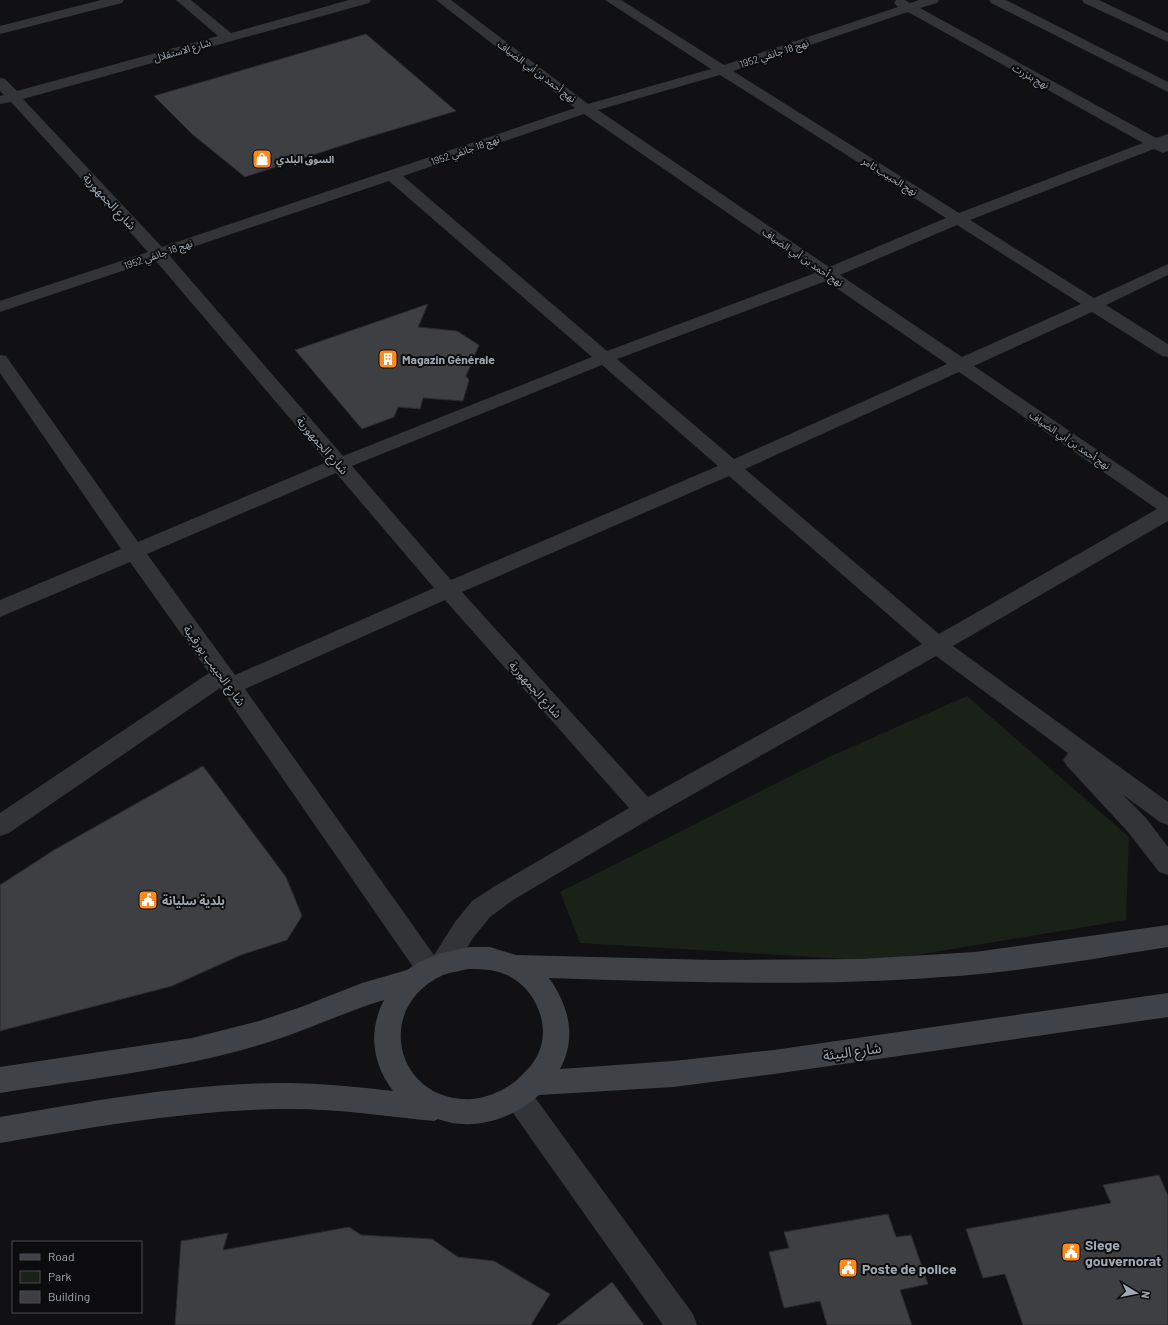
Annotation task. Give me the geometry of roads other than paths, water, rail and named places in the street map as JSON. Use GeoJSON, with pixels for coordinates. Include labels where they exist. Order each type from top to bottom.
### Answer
{"type":"FeatureCollection","features":[{"type":"Feature","properties":{"kind":"main road"},"geometry":{"type":"LineString","coordinates":[[0,1080],[93,1067],[200,1048],[259,1033],[298,1020],[430,970],[469,958],[493,959],[516,966],[741,971],[911,968],[983,962],[1168,936]]}},
{"type":"Feature","properties":{"kind":"main road"},"geometry":{"type":"LineString","coordinates":[[0,1130],[153,1106],[283,1096],[352,1100],[448,1110],[472,1111],[497,1107],[527,1090],[550,1063],[556,1041],[556,1018],[548,997],[534,979],[516,966]]}},
{"type":"Feature","properties":{"kind":"main road"},"geometry":{"type":"LineString","coordinates":[[430,970],[398,997],[388,1018],[385,1041],[390,1065],[404,1085],[423,1101],[448,1110]]}},
{"type":"Feature","properties":{"kind":"main road","name":"شارع البيئة"},"geometry":{"type":"LineString","coordinates":[[527,1090],[774,1062],[1168,1005]]}},
{"type":"Feature","properties":{"kind":"street"},"geometry":{"type":"LineString","coordinates":[[0,30],[117,0]]}},
{"type":"Feature","properties":{"kind":"street"},"geometry":{"type":"LineString","coordinates":[[183,0],[228,36]]}},
{"type":"Feature","properties":{"kind":"street","name":"شارع الاستقلال"},"geometry":{"type":"LineString","coordinates":[[7,99],[228,36],[364,0]]}},
{"type":"Feature","properties":{"kind":"street","name":"نهج أحمد بن أبي الضياف"},"geometry":{"type":"LineString","coordinates":[[443,0],[586,108],[1168,507]]}},
{"type":"Feature","properties":{"kind":"street","name":"نهج الحبيب ثامر"},"geometry":{"type":"LineString","coordinates":[[612,0],[1095,304],[1168,352]]}},
{"type":"Feature","properties":{"kind":"street","name":"نهج بنزرت"},"geometry":{"type":"LineString","coordinates":[[895,0],[1163,144]]}},
{"type":"Feature","properties":{"kind":"street","name":"نهج 18 جانفي 1952"},"geometry":{"type":"LineString","coordinates":[[0,307],[586,108],[721,70],[932,0]]}},
{"type":"Feature","properties":{"kind":"street"},"geometry":{"type":"LineString","coordinates":[[996,0],[1168,88]]}},
{"type":"Feature","properties":{"kind":"street"},"geometry":{"type":"LineString","coordinates":[[1089,0],[1168,38]]}},
{"type":"Feature","properties":{"kind":"street","name":"شارع الجمهورية"},"geometry":{"type":"LineString","coordinates":[[0,82],[7,99],[159,254],[448,590],[645,810]]}},
{"type":"Feature","properties":{"kind":"street"},"geometry":{"type":"LineString","coordinates":[[0,609],[340,464],[604,358],[828,274],[958,219],[1163,144]]}},
{"type":"Feature","properties":{"kind":"street"},"geometry":{"type":"LineString","coordinates":[[392,175],[937,645],[1168,815]]}},
{"type":"Feature","properties":{"kind":"street"},"geometry":{"type":"LineString","coordinates":[[0,826],[226,680],[448,590],[731,468],[1095,304],[1168,269]]}},
{"type":"Feature","properties":{"kind":"street","name":"شارع الحبيب بورقيبة"},"geometry":{"type":"LineString","coordinates":[[0,360],[430,970]]}},
{"type":"Feature","properties":{"kind":"street"},"geometry":{"type":"LineString","coordinates":[[430,970],[481,909],[504,893],[645,810],[1168,512]]}},
{"type":"Feature","properties":{"kind":"street"},"geometry":{"type":"LineString","coordinates":[[1040,722],[1137,825],[1168,865]]}},
{"type":"Feature","properties":{"kind":"street"},"geometry":{"type":"LineString","coordinates":[[527,1090],[682,1325]]}},
{"type":"Feature","properties":{"kind":"place","name":"السوق البلدي"},"geometry":{"type":"Point","coordinates":[262,159]}},
{"type":"Feature","properties":{"kind":"place","name":"Magazin Générale"},"geometry":{"type":"Point","coordinates":[388,359]}},
{"type":"Feature","properties":{"kind":"place","name":"بلدية سليانة"},"geometry":{"type":"Point","coordinates":[148,900]}},
{"type":"Feature","properties":{"kind":"place","name":"Siege gouvernorat"},"geometry":{"type":"Point","coordinates":[1071,1252]}},
{"type":"Feature","properties":{"kind":"place","name":"Poste de police"},"geometry":{"type":"Point","coordinates":[848,1268]}}]}
